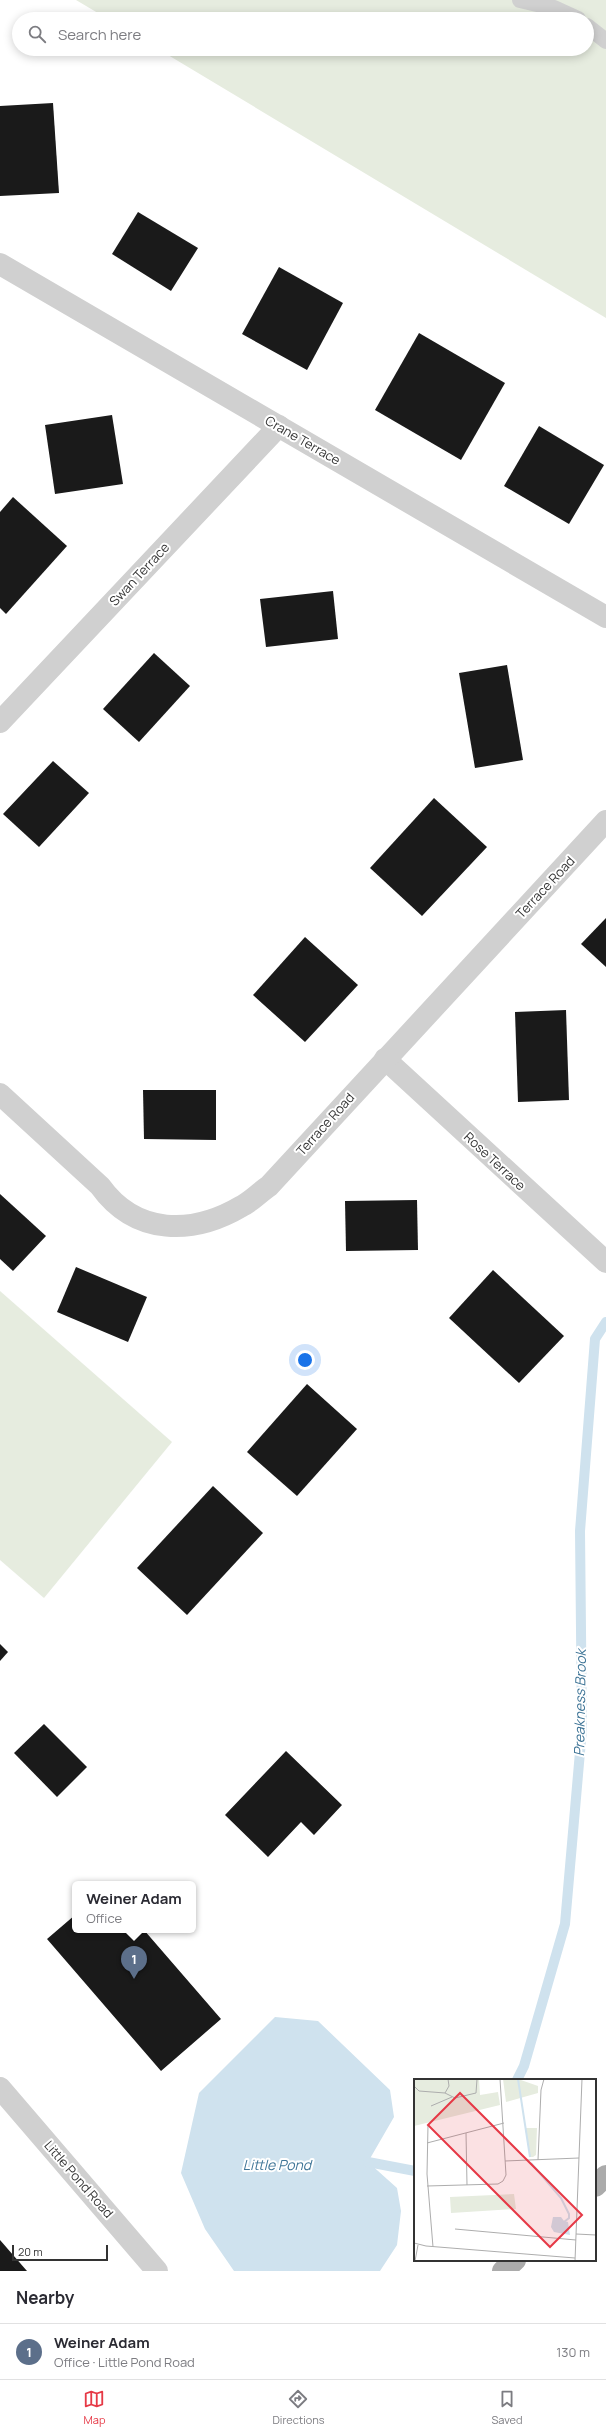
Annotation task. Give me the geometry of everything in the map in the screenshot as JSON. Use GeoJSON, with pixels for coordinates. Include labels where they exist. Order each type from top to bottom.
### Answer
{"type":"FeatureCollection","features":[{"type":"Feature","properties":{"kind":"main road"},"geometry":{"type":"LineString","coordinates":[[596,2185],[606,2176]]}},
{"type":"Feature","properties":{"kind":"main road"},"geometry":{"type":"LineString","coordinates":[[503,2271],[514,2261]]}},
{"type":"Feature","properties":{"kind":"street","name":"Crane Terrace"},"geometry":{"type":"LineString","coordinates":[[0,264],[606,617]]}},
{"type":"Feature","properties":{"kind":"street","name":"Swan Terrace"},"geometry":{"type":"LineString","coordinates":[[0,722],[279,426]]}},
{"type":"Feature","properties":{"kind":"street","name":"Terrace Road"},"geometry":{"type":"LineString","coordinates":[[0,1094],[100,1186],[110,1200],[130,1216],[156,1225],[184,1226],[214,1220],[243,1206],[269,1186],[606,821]]}},
{"type":"Feature","properties":{"kind":"street","name":"Rose Terrace"},"geometry":{"type":"LineString","coordinates":[[385,1059],[606,1262]]}},
{"type":"Feature","properties":{"kind":"street","name":"Little Pond Road"},"geometry":{"type":"LineString","coordinates":[[0,2088],[157,2271]]}},
{"type":"Feature","properties":{"kind":"lane"},"geometry":{"type":"LineString","coordinates":[[520,0],[554,8],[563,12]]}},
{"type":"Feature","properties":{"kind":"lane"},"geometry":{"type":"LineString","coordinates":[[594,32],[606,41]]}},
{"type":"Feature","properties":{"kind":"shaded area"},"geometry":{"type":"Polygon","coordinates":[[[76,0],[606,0],[606,318],[170,56],[594,56],[594,12],[96,12],[76,0]]]}},
{"type":"Feature","properties":{"kind":"shaded area"},"geometry":{"type":"Polygon","coordinates":[[[0,1291],[172,1442],[44,1598],[0,1560],[0,1291]]]}},
{"type":"Feature","properties":{"kind":"water","name":"Little Pond"},"geometry":{"type":"Polygon","coordinates":[[[275,2017],[318,2021],[390,2090],[394,2117],[368,2162],[397,2188],[401,2211],[397,2245],[380,2271],[234,2271],[205,2229],[181,2173],[199,2093],[275,2017]]]}},
{"type":"Feature","properties":{"kind":"building"},"geometry":{"type":"Polygon","coordinates":[[[53,103],[59,193],[0,196],[0,106],[53,103]]]}},
{"type":"Feature","properties":{"kind":"building"},"geometry":{"type":"Polygon","coordinates":[[[138,212],[198,248],[171,291],[112,254],[138,212]]]}},
{"type":"Feature","properties":{"kind":"building"},"geometry":{"type":"Polygon","coordinates":[[[279,267],[343,303],[307,370],[242,334],[279,267]]]}},
{"type":"Feature","properties":{"kind":"building"},"geometry":{"type":"Polygon","coordinates":[[[419,333],[505,383],[461,460],[375,410],[419,333]]]}},
{"type":"Feature","properties":{"kind":"building"},"geometry":{"type":"Polygon","coordinates":[[[112,415],[123,484],[55,494],[45,425],[112,415]]]}},
{"type":"Feature","properties":{"kind":"building"},"geometry":{"type":"Polygon","coordinates":[[[539,426],[604,465],[569,524],[504,486],[539,426]]]}},
{"type":"Feature","properties":{"kind":"building"},"geometry":{"type":"Polygon","coordinates":[[[13,497],[67,546],[6,614],[0,608],[0,512],[13,497]]]}},
{"type":"Feature","properties":{"kind":"building"},"geometry":{"type":"Polygon","coordinates":[[[333,591],[338,639],[266,647],[260,599],[333,591]]]}},
{"type":"Feature","properties":{"kind":"building"},"geometry":{"type":"Polygon","coordinates":[[[154,653],[190,686],[139,742],[103,709],[154,653]]]}},
{"type":"Feature","properties":{"kind":"building"},"geometry":{"type":"Polygon","coordinates":[[[507,665],[523,760],[475,768],[459,673],[507,665]]]}},
{"type":"Feature","properties":{"kind":"building"},"geometry":{"type":"Polygon","coordinates":[[[53,761],[89,793],[39,847],[3,814],[53,761]]]}},
{"type":"Feature","properties":{"kind":"building"},"geometry":{"type":"Polygon","coordinates":[[[434,798],[487,847],[422,916],[370,868],[434,798]]]}},
{"type":"Feature","properties":{"kind":"building"},"geometry":{"type":"Polygon","coordinates":[[[606,918],[606,967],[581,944],[606,918]]]}},
{"type":"Feature","properties":{"kind":"building"},"geometry":{"type":"Polygon","coordinates":[[[305,937],[358,985],[305,1042],[253,995],[305,937]]]}},
{"type":"Feature","properties":{"kind":"building"},"geometry":{"type":"Polygon","coordinates":[[[566,1010],[569,1100],[518,1102],[515,1012],[566,1010]]]}},
{"type":"Feature","properties":{"kind":"building"},"geometry":{"type":"Polygon","coordinates":[[[143,1090],[216,1090],[216,1140],[144,1139],[143,1090]]]}},
{"type":"Feature","properties":{"kind":"building"},"geometry":{"type":"Polygon","coordinates":[[[0,1194],[46,1236],[13,1271],[0,1259],[0,1194]]]}},
{"type":"Feature","properties":{"kind":"building"},"geometry":{"type":"Polygon","coordinates":[[[417,1200],[418,1250],[346,1251],[345,1201],[417,1200]]]}},
{"type":"Feature","properties":{"kind":"building"},"geometry":{"type":"Polygon","coordinates":[[[76,1267],[147,1297],[128,1342],[57,1312],[76,1267]]]}},
{"type":"Feature","properties":{"kind":"building"},"geometry":{"type":"Polygon","coordinates":[[[493,1270],[564,1336],[519,1383],[449,1318],[493,1270]]]}},
{"type":"Feature","properties":{"kind":"building"},"geometry":{"type":"Polygon","coordinates":[[[307,1384],[357,1429],[297,1496],[247,1452],[307,1384]]]}},
{"type":"Feature","properties":{"kind":"building"},"geometry":{"type":"Polygon","coordinates":[[[213,1486],[263,1533],[187,1615],[137,1568],[213,1486]]]}},
{"type":"Feature","properties":{"kind":"building"},"geometry":{"type":"Polygon","coordinates":[[[0,1644],[8,1652],[0,1661],[0,1644]]]}},
{"type":"Feature","properties":{"kind":"building"},"geometry":{"type":"Polygon","coordinates":[[[44,1724],[87,1767],[57,1797],[14,1753],[44,1724]]]}},
{"type":"Feature","properties":{"kind":"building"},"geometry":{"type":"Polygon","coordinates":[[[286,1751],[342,1805],[314,1835],[301,1822],[268,1857],[225,1815],[286,1751]]]}},
{"type":"Feature","properties":{"kind":"building"},"geometry":{"type":"Polygon","coordinates":[[[72,1918],[72,1933],[147,1933],[221,2019],[161,2071],[47,1939],[72,1918]]]}},
{"type":"Feature","properties":{"kind":"building"},"geometry":{"type":"Polygon","coordinates":[[[0,2240],[27,2271],[0,2271],[0,2240]]]}},
{"type":"Feature","properties":{"kind":"waterway","name":"Preakness Brook"},"geometry":{"type":"LineString","coordinates":[[518,2079],[524,2066],[565,1924],[582,1729],[580,1531],[595,1339],[606,1322]]}},
{"type":"Feature","properties":{"kind":"waterway","name":"Preakness Brook"},"geometry":{"type":"LineString","coordinates":[[368,2162],[414,2171]]}},
{"type":"Feature","properties":{"kind":"place","name":"Weiner Adam"},"geometry":{"type":"Point","coordinates":[134,1979]}}]}
